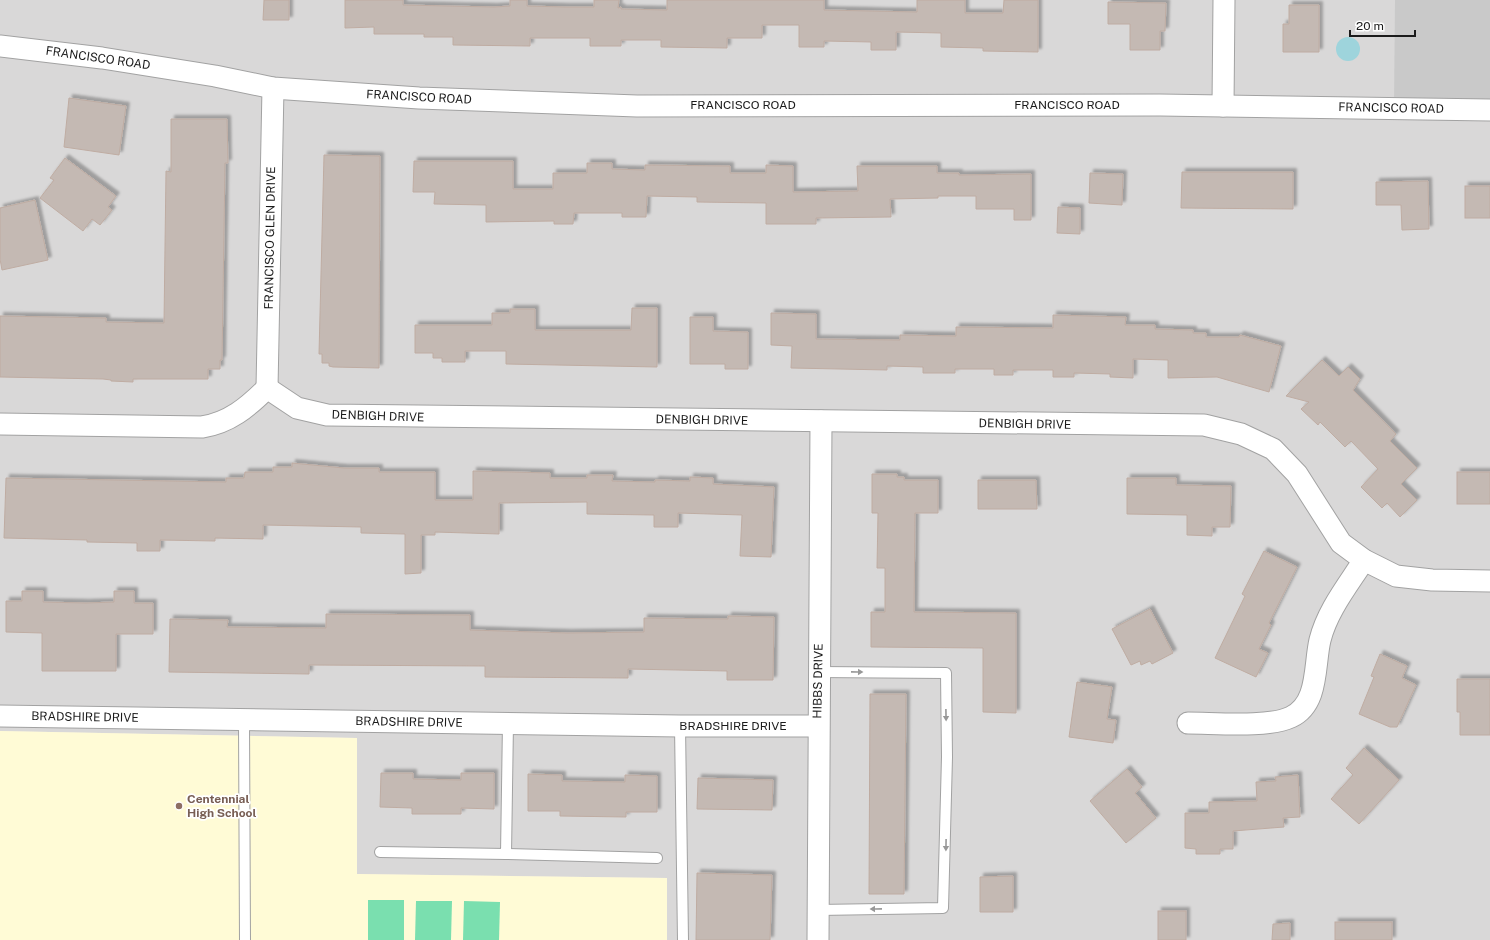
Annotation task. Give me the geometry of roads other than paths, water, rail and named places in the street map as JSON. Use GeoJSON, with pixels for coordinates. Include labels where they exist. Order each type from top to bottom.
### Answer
{"type":"FeatureCollection","features":[{"type":"Feature","properties":{"kind":"street"},"geometry":{"type":"LineString","coordinates":[[1223,106],[1224,0]]}},
{"type":"Feature","properties":{"kind":"street","name":"FRANCISCO ROAD"},"geometry":{"type":"LineString","coordinates":[[0,46],[102,58],[215,76],[273,88],[419,98],[637,106],[1223,106],[1490,110]]}},
{"type":"Feature","properties":{"kind":"street","name":"FRANCISCO GLEN DRIVE"},"geometry":{"type":"LineString","coordinates":[[267,388],[273,88]]}},
{"type":"Feature","properties":{"kind":"street"},"geometry":{"type":"LineString","coordinates":[[0,424],[202,427],[215,425],[248,408],[267,388]]}},
{"type":"Feature","properties":{"kind":"street","name":"DENBIGH DRIVE"},"geometry":{"type":"LineString","coordinates":[[267,388],[297,408],[327,415],[1204,425],[1241,434],[1273,450],[1297,474],[1341,543],[1364,560],[1396,576],[1432,580],[1490,581]]}},
{"type":"Feature","properties":{"kind":"street","name":"HIBBS DRIVE"},"geometry":{"type":"LineString","coordinates":[[818,940],[818,672],[821,421]]}},
{"type":"Feature","properties":{"kind":"street"},"geometry":{"type":"LineString","coordinates":[[1188,723],[1266,723],[1291,717],[1303,709],[1310,697],[1320,640],[1330,613],[1364,560]]}},
{"type":"Feature","properties":{"kind":"street","name":"BRADSHIRE DRIVE"},"geometry":{"type":"LineString","coordinates":[[0,716],[680,726],[818,726]]}},
{"type":"Feature","properties":{"kind":"lane"},"geometry":{"type":"LineString","coordinates":[[818,672],[946,673],[947,757],[943,908],[818,910]]}},
{"type":"Feature","properties":{"kind":"lane"},"geometry":{"type":"LineString","coordinates":[[244,720],[245,940]]}},
{"type":"Feature","properties":{"kind":"lane"},"geometry":{"type":"LineString","coordinates":[[506,854],[508,723]]}},
{"type":"Feature","properties":{"kind":"lane"},"geometry":{"type":"LineString","coordinates":[[680,726],[683,940]]}},
{"type":"Feature","properties":{"kind":"lane"},"geometry":{"type":"LineString","coordinates":[[380,852],[657,858]]}},
{"type":"Feature","properties":{"kind":"water"},"geometry":{"type":"Polygon","coordinates":[[[1343,37],[1353,37],[1360,44],[1360,54],[1353,61],[1343,61],[1336,54],[1336,44],[1343,37]]]}},
{"type":"Feature","properties":{"kind":"place","name":"Centennial High School"},"geometry":{"type":"Point","coordinates":[179,806]}}]}
